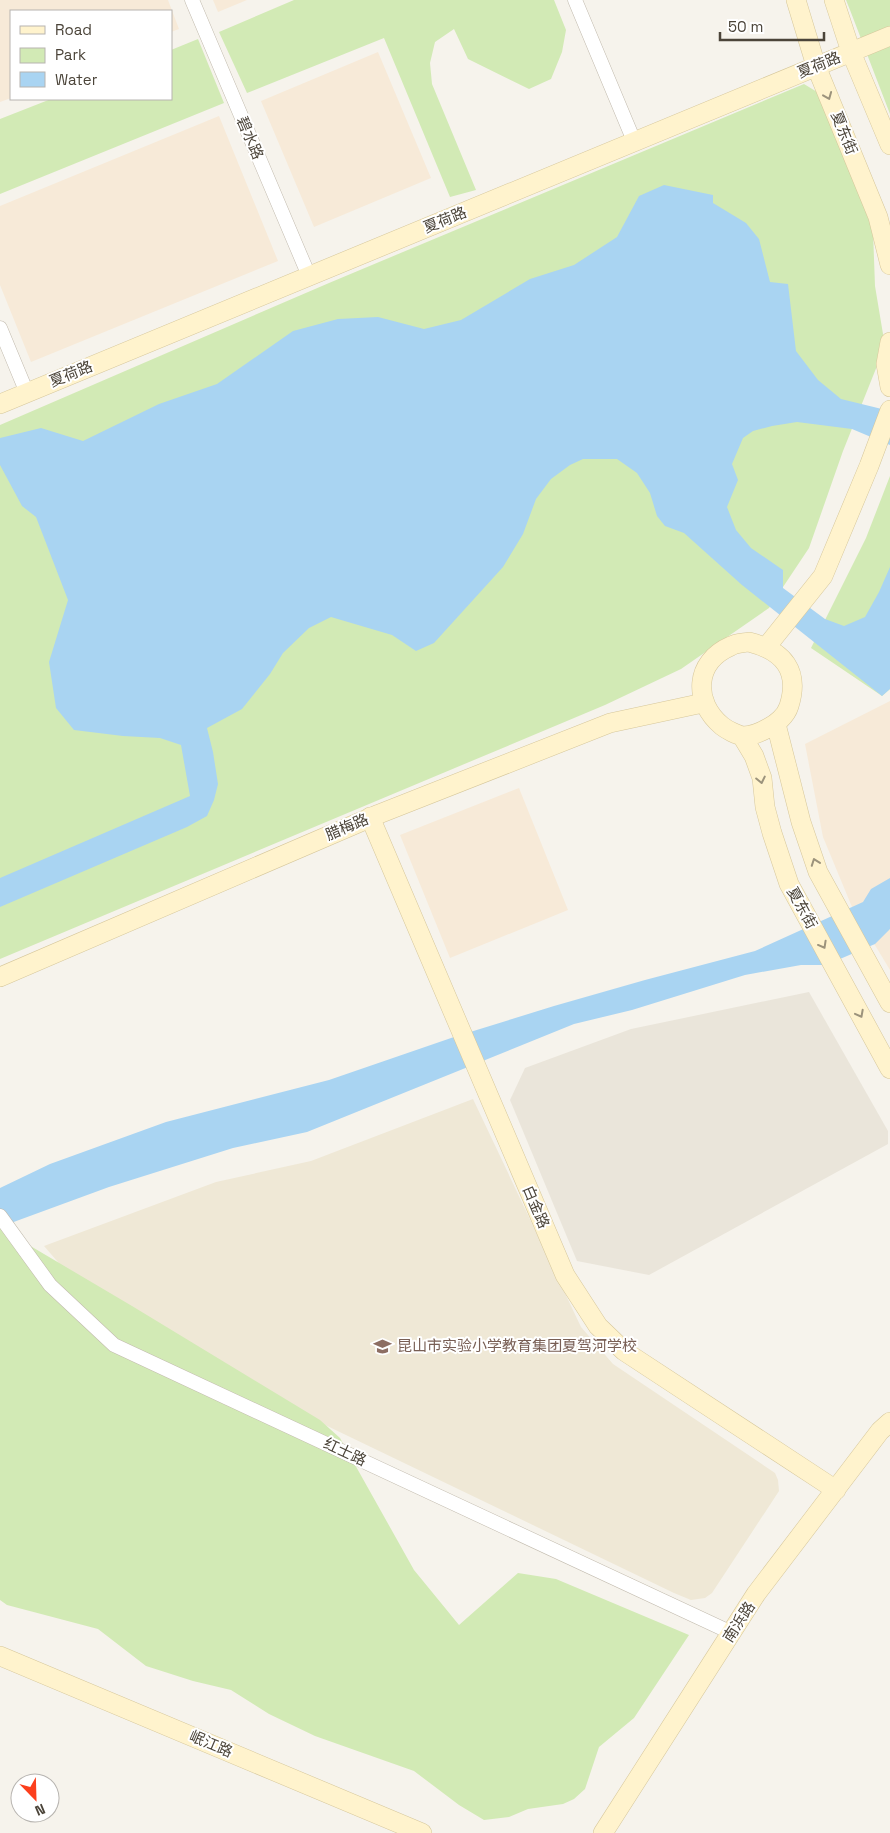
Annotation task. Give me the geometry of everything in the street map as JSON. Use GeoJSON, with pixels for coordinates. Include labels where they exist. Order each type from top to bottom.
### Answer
{"type":"FeatureCollection","features":[{"type":"Feature","properties":{"kind":"street","name":"碧水路"},"geometry":{"type":"LineString","coordinates":[[192,0],[309,276]]}},
{"type":"Feature","properties":{"kind":"street"},"geometry":{"type":"LineString","coordinates":[[574,0],[634,141]]}},
{"type":"Feature","properties":{"kind":"street","name":"夏东街"},"geometry":{"type":"LineString","coordinates":[[796,0],[816,66],[878,217],[890,266]]}},
{"type":"Feature","properties":{"kind":"street"},"geometry":{"type":"LineString","coordinates":[[834,0],[851,52],[890,145]]}},
{"type":"Feature","properties":{"kind":"street","name":"夏荷路"},"geometry":{"type":"LineString","coordinates":[[0,404],[890,36]]}},
{"type":"Feature","properties":{"kind":"street"},"geometry":{"type":"LineString","coordinates":[[0,328],[27,392]]}},
{"type":"Feature","properties":{"kind":"street"},"geometry":{"type":"LineString","coordinates":[[890,342],[886,364],[890,387]]}},
{"type":"Feature","properties":{"kind":"street"},"geometry":{"type":"LineString","coordinates":[[767,646],[823,576],[890,410]]}},
{"type":"Feature","properties":{"kind":"street"},"geometry":{"type":"LineString","coordinates":[[749,642],[767,646],[782,658],[791,674],[793,692],[788,710],[776,724],[760,733],[742,736],[725,729],[712,718],[704,703],[701,685],[706,668],[716,654],[732,645],[749,642]]}},
{"type":"Feature","properties":{"kind":"street","name":"腊梅路"},"geometry":{"type":"LineString","coordinates":[[0,977],[370,817],[610,723],[704,703]]}},
{"type":"Feature","properties":{"kind":"street","name":"夏东街"},"geometry":{"type":"LineString","coordinates":[[776,724],[808,845],[818,872],[890,1003]]}},
{"type":"Feature","properties":{"kind":"street","name":"夏东街"},"geometry":{"type":"LineString","coordinates":[[742,736],[754,756],[762,778],[765,806],[778,856],[789,884],[890,1069]]}},
{"type":"Feature","properties":{"kind":"street","name":"白金路"},"geometry":{"type":"LineString","coordinates":[[370,817],[566,1275],[598,1326],[624,1351],[836,1490]]}},
{"type":"Feature","properties":{"kind":"street","name":"红士路"},"geometry":{"type":"LineString","coordinates":[[0,1216],[50,1285],[114,1345],[732,1632]]}},
{"type":"Feature","properties":{"kind":"street","name":"南浜路"},"geometry":{"type":"LineString","coordinates":[[602,1833],[756,1594],[880,1431],[890,1422]]}},
{"type":"Feature","properties":{"kind":"street","name":"岷江路"},"geometry":{"type":"LineString","coordinates":[[0,1656],[422,1833]]}},
{"type":"Feature","properties":{"kind":"shaded area"},"geometry":{"type":"Polygon","coordinates":[[[0,0],[168,0],[172,10],[10,10],[10,98],[0,102],[0,0]]]}},
{"type":"Feature","properties":{"kind":"shaded area"},"geometry":{"type":"Polygon","coordinates":[[[213,0],[247,0],[218,12],[213,0]]]}},
{"type":"Feature","properties":{"kind":"shaded area"},"geometry":{"type":"Polygon","coordinates":[[[172,11],[179,29],[172,32],[172,11]]]}},
{"type":"Feature","properties":{"kind":"shaded area"},"geometry":{"type":"Polygon","coordinates":[[[378,52],[431,178],[314,227],[261,101],[378,52]]]}},
{"type":"Feature","properties":{"kind":"shaded area"},"geometry":{"type":"Polygon","coordinates":[[[219,116],[278,261],[31,362],[0,285],[0,206],[219,116]]]}},
{"type":"Feature","properties":{"kind":"shaded area"},"geometry":{"type":"Polygon","coordinates":[[[890,701],[890,970],[852,907],[823,837],[805,744],[890,701]]]}},
{"type":"Feature","properties":{"kind":"shaded area"},"geometry":{"type":"Polygon","coordinates":[[[519,788],[568,910],[450,958],[400,835],[519,788]]]}},
{"type":"Feature","properties":{"kind":"shaded area"},"geometry":{"type":"Polygon","coordinates":[[[809,992],[888,1131],[888,1144],[649,1275],[577,1261],[510,1100],[525,1068],[631,1029],[809,992]]]}},
{"type":"Feature","properties":{"kind":"shaded area","name":"昆山市实验小学教育集团夏驾河学校"},"geometry":{"type":"Polygon","coordinates":[[[473,1099],[581,1327],[613,1364],[775,1473],[779,1491],[712,1593],[705,1598],[691,1600],[674,1593],[238,1383],[90,1299],[44,1246],[216,1182],[311,1161],[473,1099]]]}},
{"type":"Feature","properties":{"kind":"green space"},"geometry":{"type":"Polygon","coordinates":[[[294,0],[554,0],[566,30],[562,52],[551,79],[529,89],[468,59],[454,29],[435,42],[430,63],[432,84],[476,190],[450,197],[384,38],[247,93],[219,32],[294,0]]]}},
{"type":"Feature","properties":{"kind":"green space"},"geometry":{"type":"Polygon","coordinates":[[[846,0],[890,0],[890,114],[850,10],[846,0]]]}},
{"type":"Feature","properties":{"kind":"green space"},"geometry":{"type":"Polygon","coordinates":[[[198,39],[224,103],[0,194],[0,119],[48,100],[172,100],[172,50],[198,39]]]}},
{"type":"Feature","properties":{"kind":"green space"},"geometry":{"type":"Polygon","coordinates":[[[804,84],[822,95],[873,231],[875,286],[885,346],[843,451],[809,548],[769,608],[681,669],[605,705],[0,959],[0,425],[329,283],[804,84]]]}},
{"type":"Feature","properties":{"kind":"green space"},"geometry":{"type":"Polygon","coordinates":[[[890,476],[890,689],[882,696],[811,648],[866,538],[890,476]]]}},
{"type":"Feature","properties":{"kind":"green space"},"geometry":{"type":"Polygon","coordinates":[[[0,1228],[320,1420],[340,1438],[414,1570],[459,1625],[518,1573],[556,1579],[689,1635],[634,1718],[599,1747],[585,1789],[574,1799],[563,1804],[528,1809],[509,1817],[484,1820],[459,1805],[414,1771],[315,1736],[269,1714],[231,1690],[193,1681],[146,1666],[98,1629],[7,1605],[0,1600],[0,1228]]]}},
{"type":"Feature","properties":{"kind":"water"},"geometry":{"type":"Polygon","coordinates":[[[664,185],[713,195],[713,203],[746,223],[759,239],[770,282],[788,284],[796,351],[818,380],[841,399],[890,411],[890,445],[852,429],[797,422],[753,431],[743,438],[732,464],[738,480],[727,507],[736,530],[751,548],[783,570],[783,588],[825,619],[844,626],[865,617],[890,567],[890,689],[882,696],[742,585],[684,533],[665,526],[657,516],[650,493],[637,473],[617,459],[583,459],[570,465],[551,479],[536,499],[523,534],[503,567],[434,643],[416,651],[392,635],[331,617],[309,628],[283,653],[270,674],[242,709],[207,728],[218,784],[207,816],[187,827],[0,907],[0,878],[190,796],[181,745],[160,738],[74,730],[56,708],[49,662],[68,600],[36,517],[22,506],[0,465],[0,438],[41,428],[83,441],[159,404],[217,384],[293,331],[338,319],[378,317],[424,329],[461,320],[530,279],[574,265],[617,237],[639,196],[664,185]]]}},
{"type":"Feature","properties":{"kind":"water"},"geometry":{"type":"Polygon","coordinates":[[[890,878],[890,929],[875,944],[826,965],[801,965],[745,975],[632,1010],[574,1024],[307,1132],[233,1148],[109,1187],[0,1227],[0,1188],[50,1164],[166,1122],[329,1080],[454,1037],[554,1006],[755,951],[863,902],[871,889],[890,878]]]}},
{"type":"Feature","properties":{"kind":"place","name":"昆山市实验小学教育集团夏驾河学校"},"geometry":{"type":"Point","coordinates":[383,1346]}}]}
